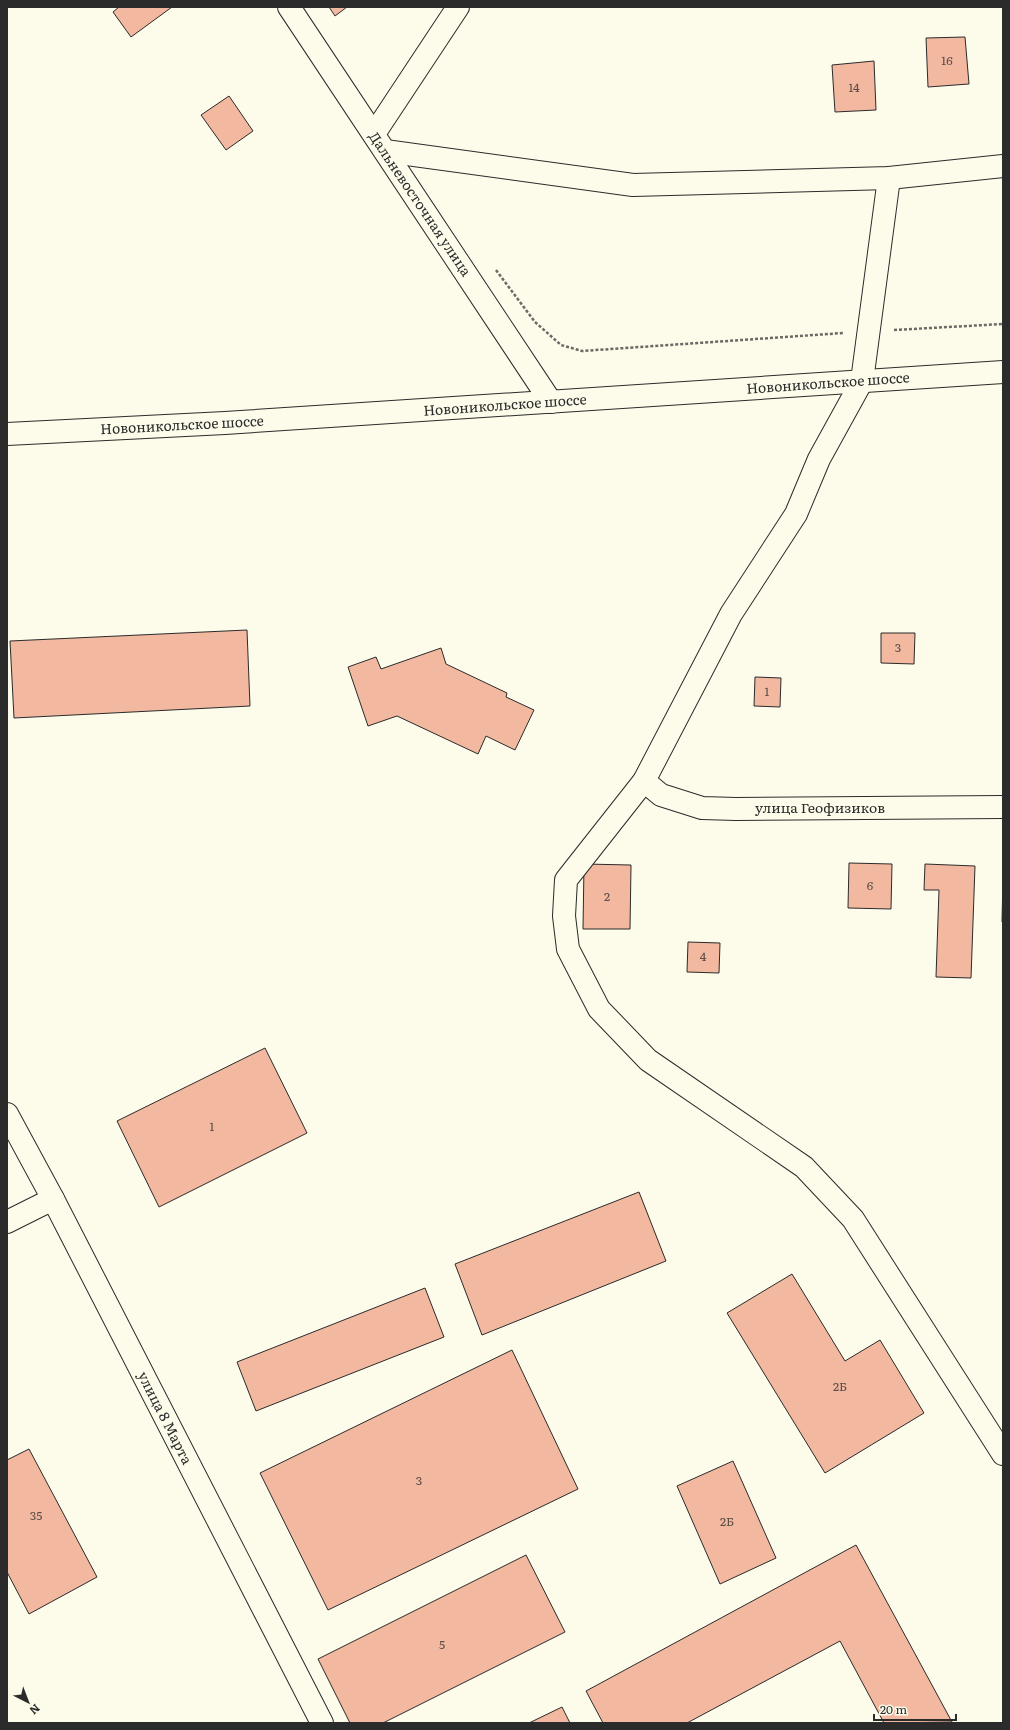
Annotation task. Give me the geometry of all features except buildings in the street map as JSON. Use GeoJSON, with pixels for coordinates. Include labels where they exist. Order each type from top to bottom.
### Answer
{"type":"FeatureCollection","features":[{"type":"Feature","properties":{"kind":"main road","name":"Дальневосточная улица"},"geometry":{"type":"LineString","coordinates":[[289,7],[551,402]]}},
{"type":"Feature","properties":{"kind":"main road"},"geometry":{"type":"LineString","coordinates":[[458,7],[379,143],[633,185],[889,178],[1003,166]]}},
{"type":"Feature","properties":{"kind":"main road"},"geometry":{"type":"LineString","coordinates":[[889,178],[862,380],[819,459],[796,514],[732,614],[644,781],[566,880],[564,916],[568,949],[599,1009],[648,1060],[804,1167],[853,1219],[1003,1454]]}},
{"type":"Feature","properties":{"kind":"main road","name":"Новоникольское шоссе"},"geometry":{"type":"LineString","coordinates":[[7,434],[225,423],[862,380],[1003,372]]}},
{"type":"Feature","properties":{"kind":"main road","name":"улица Геофизиков"},"geometry":{"type":"LineString","coordinates":[[644,781],[661,795],[702,808],[1003,807]]}},
{"type":"Feature","properties":{"kind":"main road","name":"улица 8 Марта"},"geometry":{"type":"LineString","coordinates":[[7,1114],[53,1199],[322,1723]]}},
{"type":"Feature","properties":{"kind":"main road"},"geometry":{"type":"LineString","coordinates":[[7,1222],[53,1199]]}},
{"type":"Feature","properties":{"kind":"path"},"geometry":{"type":"LineString","coordinates":[[493,266],[535,322],[561,345],[582,351],[1003,324]]}}]}
